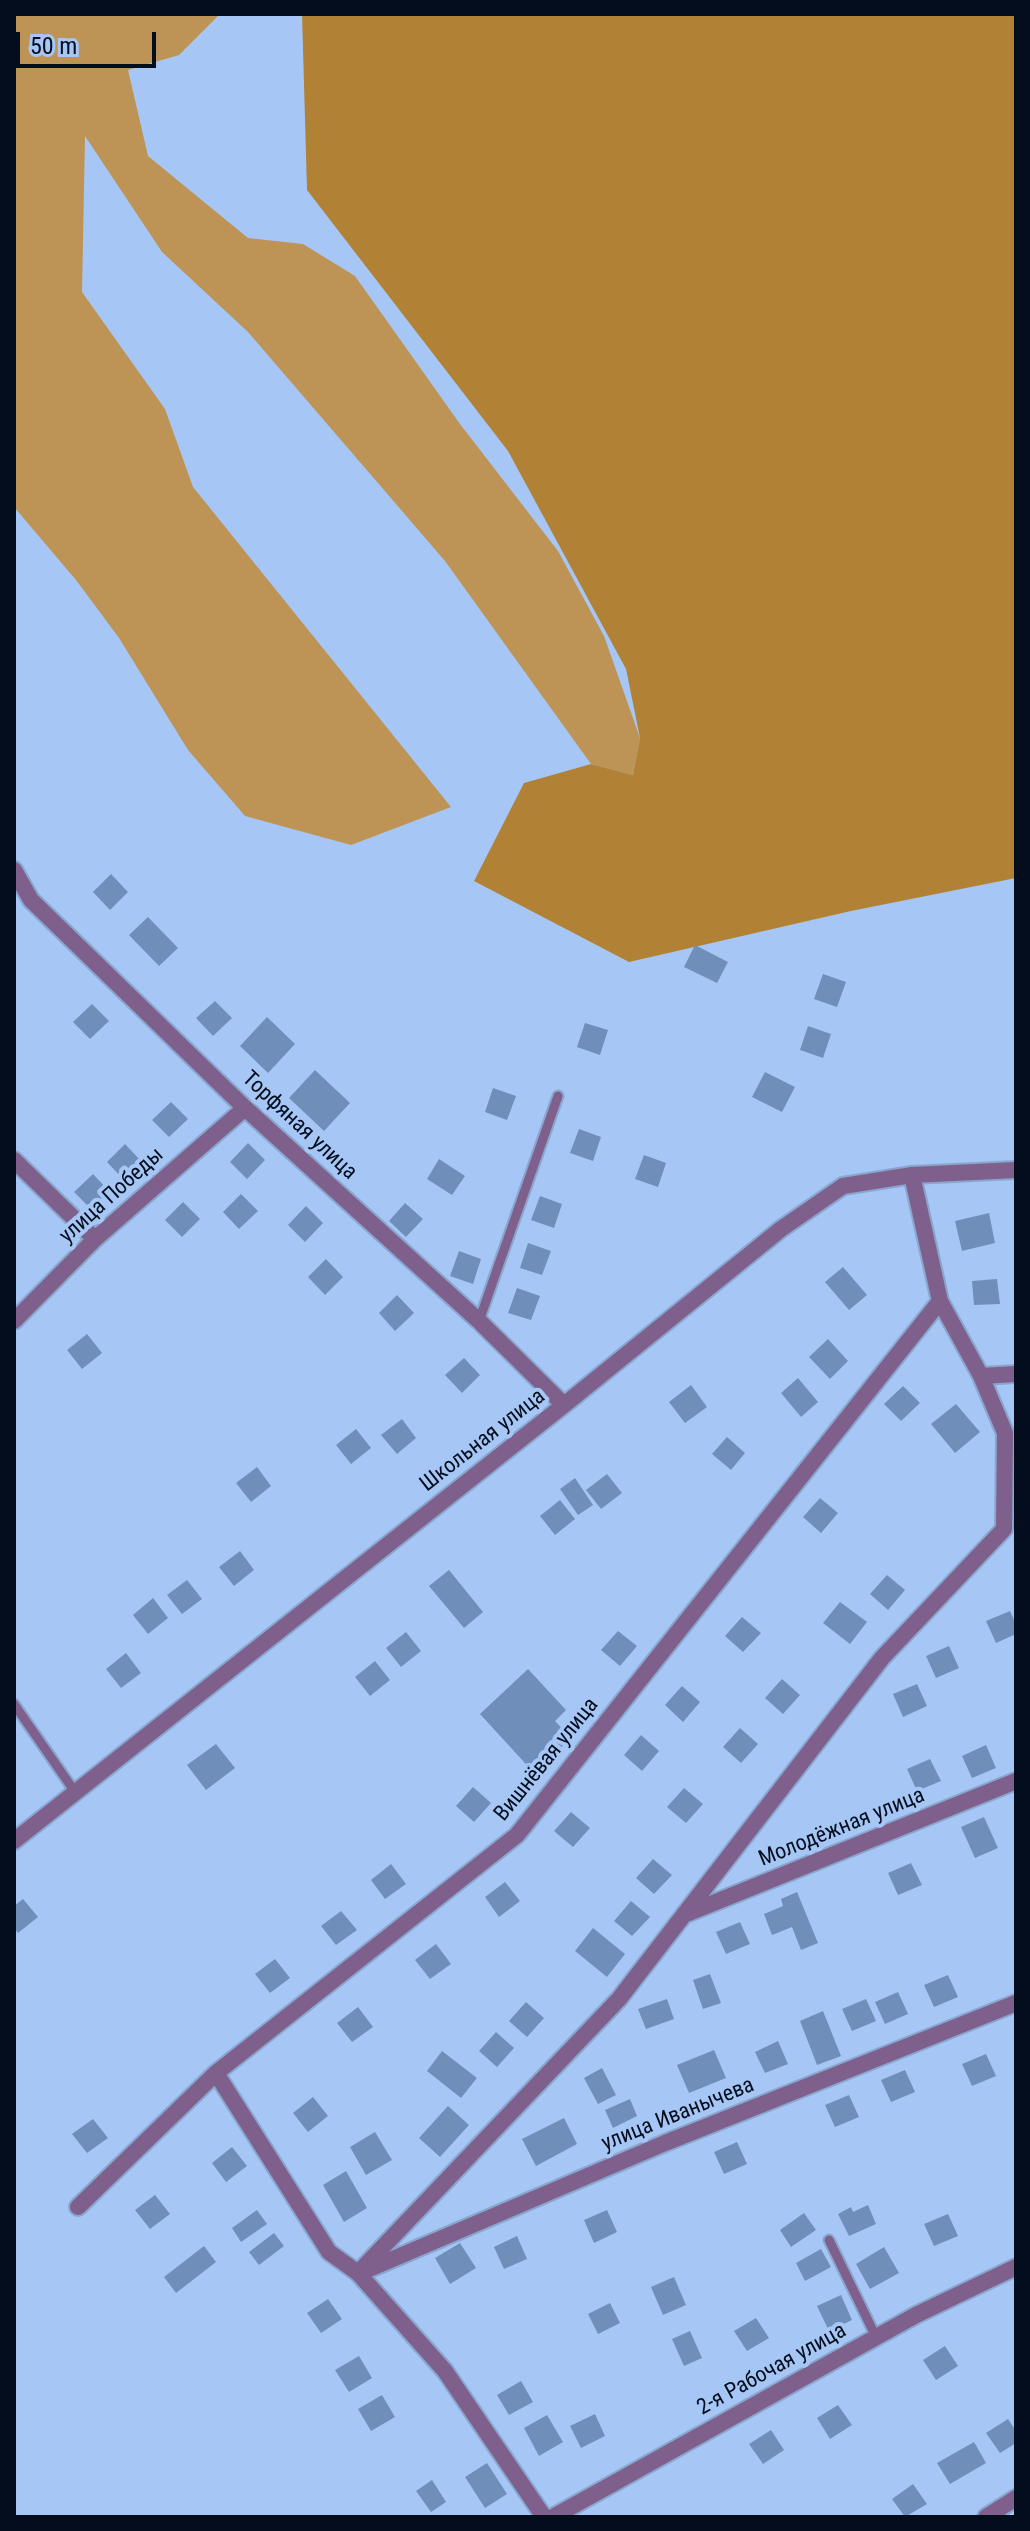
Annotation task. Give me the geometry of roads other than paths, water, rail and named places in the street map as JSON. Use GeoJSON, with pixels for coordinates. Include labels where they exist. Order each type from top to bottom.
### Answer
{"type":"FeatureCollection","features":[{"type":"Feature","properties":{"kind":"street","name":"Торфяная улица"},"geometry":{"type":"LineString","coordinates":[[14,870],[31,900],[245,1108],[479,1321],[564,1405]]}},
{"type":"Feature","properties":{"kind":"street","name":"улица Победы"},"geometry":{"type":"LineString","coordinates":[[14,1321],[95,1239],[245,1108]]}},
{"type":"Feature","properties":{"kind":"street"},"geometry":{"type":"LineString","coordinates":[[14,1160],[95,1239]]}},
{"type":"Feature","properties":{"kind":"street","name":"Школьная улица"},"geometry":{"type":"LineString","coordinates":[[14,1841],[781,1229],[843,1186],[912,1175],[1016,1170]]}},
{"type":"Feature","properties":{"kind":"street"},"geometry":{"type":"LineString","coordinates":[[358,2273],[619,1999],[882,1658],[1010,1528],[1005,1433],[981,1376],[940,1301],[912,1175]]}},
{"type":"Feature","properties":{"kind":"street","name":"Вишнёвая улица"},"geometry":{"type":"LineString","coordinates":[[78,2207],[216,2073],[517,1835],[940,1301]]}},
{"type":"Feature","properties":{"kind":"street"},"geometry":{"type":"LineString","coordinates":[[981,1376],[1016,1374]]}},
{"type":"Feature","properties":{"kind":"street","name":"Молодёжная улица"},"geometry":{"type":"LineString","coordinates":[[685,1915],[1016,1781]]}},
{"type":"Feature","properties":{"kind":"street","name":"улица Иванычева"},"geometry":{"type":"LineString","coordinates":[[358,2273],[679,2137],[1016,2003]]}},
{"type":"Feature","properties":{"kind":"street"},"geometry":{"type":"LineString","coordinates":[[216,2073],[329,2252],[358,2273],[445,2371],[544,2517]]}},
{"type":"Feature","properties":{"kind":"street","name":"2-я Рабочая улица"},"geometry":{"type":"LineString","coordinates":[[553,2517],[916,2315],[1016,2267]]}},
{"type":"Feature","properties":{"kind":"street"},"geometry":{"type":"LineString","coordinates":[[986,2517],[1016,2498]]}},
{"type":"Feature","properties":{"kind":"lane"},"geometry":{"type":"LineString","coordinates":[[479,1321],[558,1096]]}},
{"type":"Feature","properties":{"kind":"lane"},"geometry":{"type":"LineString","coordinates":[[14,1704],[75,1792]]}},
{"type":"Feature","properties":{"kind":"lane"},"geometry":{"type":"LineString","coordinates":[[829,2240],[876,2337]]}}]}
